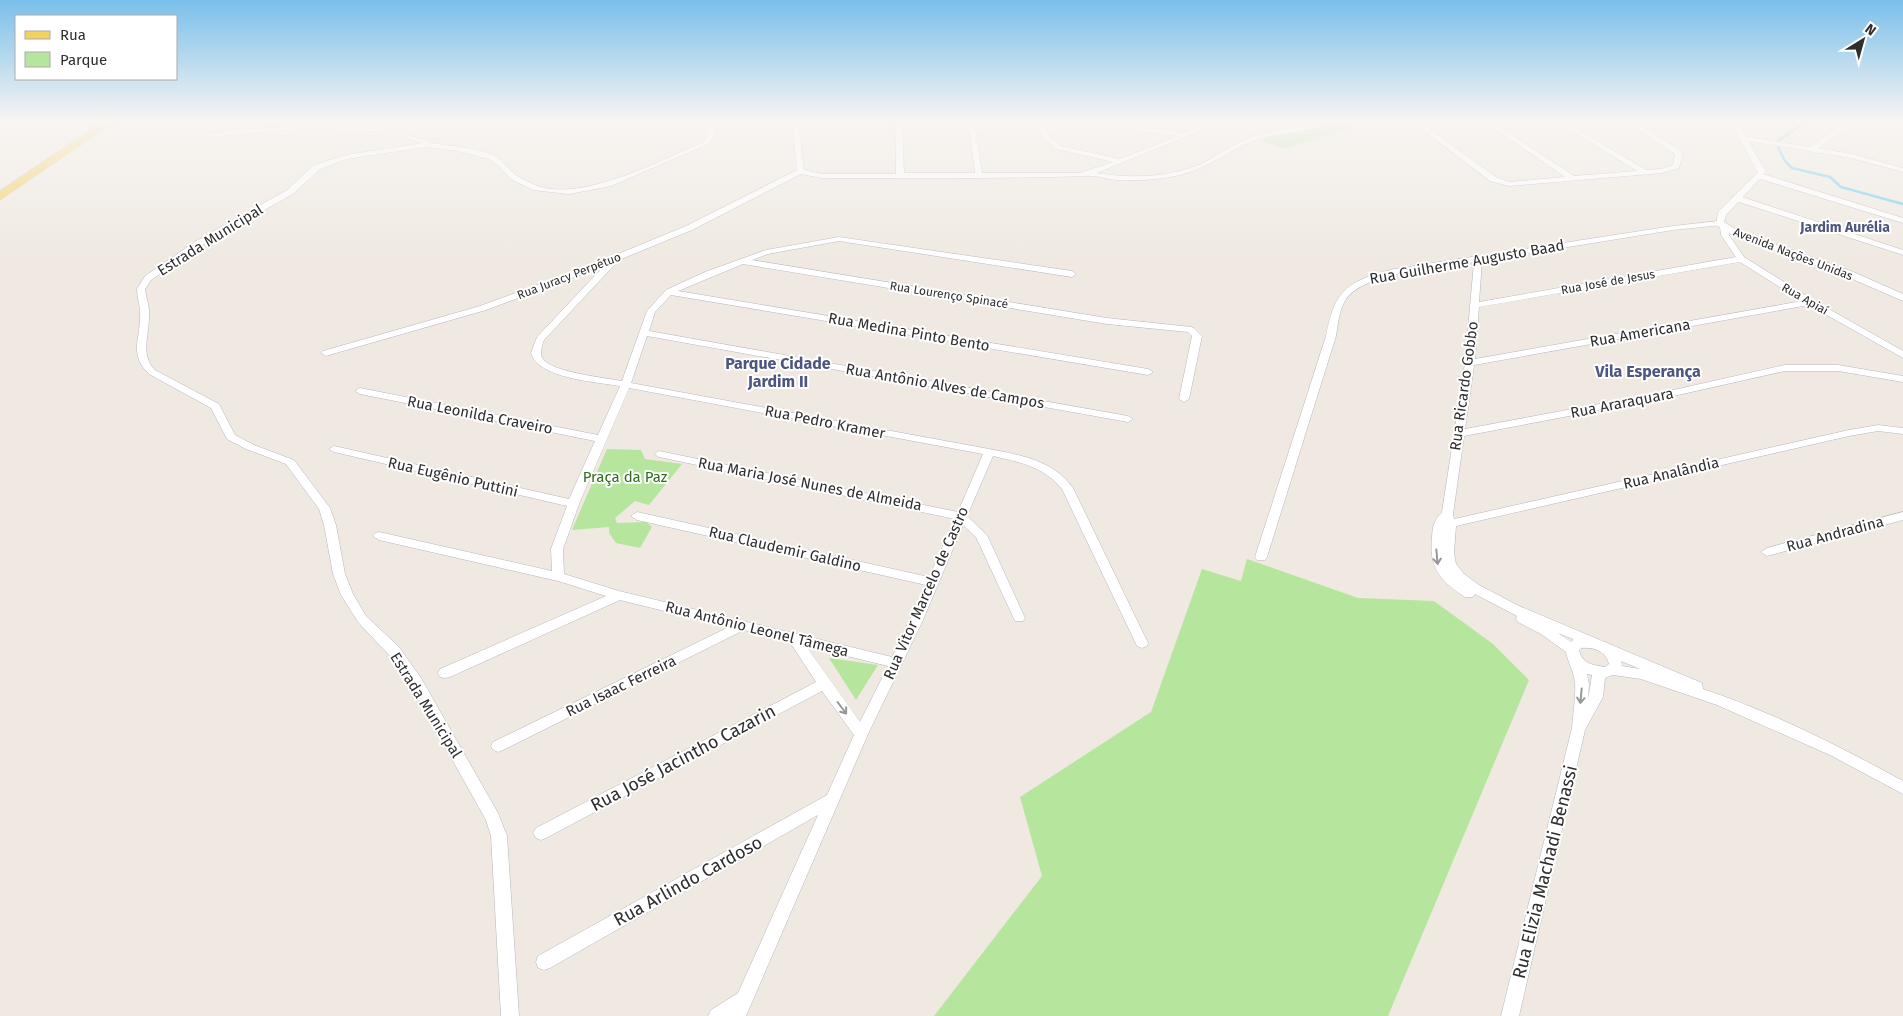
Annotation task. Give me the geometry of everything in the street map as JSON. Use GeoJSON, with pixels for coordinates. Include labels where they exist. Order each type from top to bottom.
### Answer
{"type":"FeatureCollection","features":[{"type":"Feature","properties":{"kind":"main road"},"geometry":{"type":"LineString","coordinates":[[0,196],[42,167]]}},
{"type":"Feature","properties":{"kind":"street","name":"Estrada Municipal"},"geometry":{"type":"LineString","coordinates":[[319,167],[290,192],[199,243],[155,273],[140,289],[145,316],[141,354],[143,364],[152,372],[215,406],[231,437],[250,447],[290,462],[324,508],[330,525],[339,574],[347,595],[362,619],[394,651],[416,682],[493,818],[499,836],[510,1016]]}},
{"type":"Feature","properties":{"kind":"street"},"geometry":{"type":"LineString","coordinates":[[505,167],[514,177],[536,188],[557,192],[578,191],[608,184],[648,167]]}},
{"type":"Feature","properties":{"kind":"street"},"geometry":{"type":"LineString","coordinates":[[801,167],[801,171],[815,176],[1054,177],[1087,174],[1105,167]]}},
{"type":"Feature","properties":{"kind":"street"},"geometry":{"type":"LineString","coordinates":[[900,167],[900,176]]}},
{"type":"Feature","properties":{"kind":"street"},"geometry":{"type":"LineString","coordinates":[[978,167],[979,176]]}},
{"type":"Feature","properties":{"kind":"street"},"geometry":{"type":"LineString","coordinates":[[1087,174],[1109,178],[1137,177],[1184,172],[1196,167]]}},
{"type":"Feature","properties":{"kind":"street"},"geometry":{"type":"LineString","coordinates":[[1479,167],[1498,181],[1514,185],[1672,167]]}},
{"type":"Feature","properties":{"kind":"street"},"geometry":{"type":"LineString","coordinates":[[1556,167],[1573,179]]}},
{"type":"Feature","properties":{"kind":"street"},"geometry":{"type":"LineString","coordinates":[[1636,167],[1644,172]]}},
{"type":"Feature","properties":{"kind":"street"},"geometry":{"type":"LineString","coordinates":[[1760,167],[1762,172],[1760,176],[1903,221]]}},
{"type":"Feature","properties":{"kind":"street"},"geometry":{"type":"LineString","coordinates":[[1101,169],[1137,177]]}},
{"type":"Feature","properties":{"kind":"street","name":"Rua Juracy Perpétuo"},"geometry":{"type":"LineString","coordinates":[[326,353],[483,308],[616,258],[695,225],[801,171]]}},
{"type":"Feature","properties":{"kind":"street","name":"Avenida Nações Unidas"},"geometry":{"type":"LineString","coordinates":[[1760,176],[1721,214],[1721,225],[1755,241],[1847,273],[1903,298]]}},
{"type":"Feature","properties":{"kind":"street"},"geometry":{"type":"LineString","coordinates":[[1736,198],[1903,253]]}},
{"type":"Feature","properties":{"kind":"street","name":"Rua Guilherme Augusto Baad"},"geometry":{"type":"LineString","coordinates":[[1260,557],[1331,336],[1334,313],[1346,292],[1363,280],[1375,276],[1478,258],[1721,225]]}},
{"type":"Feature","properties":{"kind":"street","name":"Rua Apiaí"},"geometry":{"type":"LineString","coordinates":[[1721,225],[1725,235],[1741,259],[1810,302],[1903,355]]}},
{"type":"Feature","properties":{"kind":"street"},"geometry":{"type":"LineString","coordinates":[[558,576],[557,549],[572,504],[626,384],[651,311],[669,292],[740,261],[792,246],[844,239],[1072,274]]}},
{"type":"Feature","properties":{"kind":"street","name":"Rua Pedro Kramer"},"geometry":{"type":"LineString","coordinates":[[616,258],[540,338],[536,346],[536,356],[540,363],[551,369],[1033,462],[1059,476],[1067,488],[1142,644]]}},
{"type":"Feature","properties":{"kind":"street","name":"Rua Ricardo Gobbo"},"geometry":{"type":"LineString","coordinates":[[1460,584],[1443,574],[1437,565],[1436,555],[1446,519],[1470,364],[1478,258]]}},
{"type":"Feature","properties":{"kind":"street","name":"Rua José de Jesus"},"geometry":{"type":"LineString","coordinates":[[1475,305],[1741,259]]}},
{"type":"Feature","properties":{"kind":"street","name":"Rua Lourenço Spinacé"},"geometry":{"type":"LineString","coordinates":[[740,261],[1159,328],[1188,329],[1198,336],[1184,399]]}},
{"type":"Feature","properties":{"kind":"street","name":"Rua Medina Pinto Bento"},"geometry":{"type":"LineString","coordinates":[[669,292],[1148,372]]}},
{"type":"Feature","properties":{"kind":"street","name":"Rua Americana"},"geometry":{"type":"LineString","coordinates":[[1470,364],[1810,302]]}},
{"type":"Feature","properties":{"kind":"street","name":"Rua Antônio Alves de Campos"},"geometry":{"type":"LineString","coordinates":[[644,334],[1128,419]]}},
{"type":"Feature","properties":{"kind":"street","name":"Rua Araraquara"},"geometry":{"type":"LineString","coordinates":[[1458,434],[1669,394],[1785,368],[1838,368],[1903,379]]}},
{"type":"Feature","properties":{"kind":"street","name":"Rua Leonilda Craveiro"},"geometry":{"type":"LineString","coordinates":[[360,391],[600,439]]}},
{"type":"Feature","properties":{"kind":"street","name":"Rua Analândia"},"geometry":{"type":"LineString","coordinates":[[1446,519],[1849,432],[1878,428],[1903,431]]}},
{"type":"Feature","properties":{"kind":"street","name":"Rua Eugênio Puttini"},"geometry":{"type":"LineString","coordinates":[[334,449],[572,504]]}},
{"type":"Feature","properties":{"kind":"street","name":"Rua Vitor Marcelo de Castro"},"geometry":{"type":"LineString","coordinates":[[737,1016],[831,800],[933,582],[989,452]]}},
{"type":"Feature","properties":{"kind":"street","name":"Rua Maria José Nunes de Almeida"},"geometry":{"type":"LineString","coordinates":[[659,454],[961,516]]}},
{"type":"Feature","properties":{"kind":"street","name":"Rua Claudemir Galdino"},"geometry":{"type":"LineString","coordinates":[[637,516],[933,582]]}},
{"type":"Feature","properties":{"kind":"street"},"geometry":{"type":"LineString","coordinates":[[961,516],[981,535],[1019,618]]}},
{"type":"Feature","properties":{"kind":"street","name":"Rua Andradina"},"geometry":{"type":"LineString","coordinates":[[1767,552],[1903,516]]}},
{"type":"Feature","properties":{"kind":"street","name":"Rua Antônio Leonel Tâmega"},"geometry":{"type":"LineString","coordinates":[[379,536],[558,576],[619,595],[896,663]]}},
{"type":"Feature","properties":{"kind":"street"},"geometry":{"type":"LineString","coordinates":[[1460,584],[1484,602],[1545,631],[1572,649],[1578,643],[1592,643]]}},
{"type":"Feature","properties":{"kind":"street"},"geometry":{"type":"LineString","coordinates":[[1460,584],[1605,649],[1694,684],[1722,701]]}},
{"type":"Feature","properties":{"kind":"street"},"geometry":{"type":"LineString","coordinates":[[445,673],[619,595]]}},
{"type":"Feature","properties":{"kind":"street","name":"Rua Isaac Ferreira"},"geometry":{"type":"LineString","coordinates":[[498,746],[744,625]]}},
{"type":"Feature","properties":{"kind":"street"},"geometry":{"type":"LineString","coordinates":[[794,638],[824,684],[861,734]]}},
{"type":"Feature","properties":{"kind":"street","name":"Rua Elizia Machadi Benassi"},"geometry":{"type":"LineString","coordinates":[[1510,1016],[1579,728],[1582,684],[1578,663],[1572,649]]}},
{"type":"Feature","properties":{"kind":"street"},"geometry":{"type":"LineString","coordinates":[[1605,649],[1615,660],[1616,666],[1606,672]]}},
{"type":"Feature","properties":{"kind":"street"},"geometry":{"type":"LineString","coordinates":[[1578,663],[1606,672],[1641,674],[1722,701],[1835,750],[1903,788]]}},
{"type":"Feature","properties":{"kind":"street","name":"Rua Elizia Machadi Benassi"},"geometry":{"type":"LineString","coordinates":[[1579,728],[1596,697],[1606,672]]}},
{"type":"Feature","properties":{"kind":"street","name":"Rua José Jacintho Cazarin"},"geometry":{"type":"LineString","coordinates":[[541,833],[824,684]]}},
{"type":"Feature","properties":{"kind":"street","name":"Rua Arlindo Cardoso"},"geometry":{"type":"LineString","coordinates":[[544,962],[831,800]]}},
{"type":"Feature","properties":{"kind":"street"},"geometry":{"type":"LineString","coordinates":[[717,1016],[745,999]]}},
{"type":"Feature","properties":{"kind":"green space","name":"Praça da Paz"},"geometry":{"type":"Polygon","coordinates":[[[607,449],[641,450],[645,459],[682,464],[649,505],[635,501],[615,518],[617,523],[646,522],[652,527],[640,548],[616,543],[609,533],[609,527],[572,530],[607,449]]]}},
{"type":"Feature","properties":{"kind":"green space"},"geometry":{"type":"Polygon","coordinates":[[[1247,559],[1358,598],[1434,601],[1493,644],[1529,680],[1388,1016],[934,1016],[1042,876],[1020,797],[1151,712],[1202,569],[1241,581],[1247,559]]]}},
{"type":"Feature","properties":{"kind":"green space"},"geometry":{"type":"Polygon","coordinates":[[[829,658],[878,665],[856,700],[829,658]]]}},
{"type":"Feature","properties":{"kind":"waterway"},"geometry":{"type":"LineString","coordinates":[[1791,167],[1830,177],[1841,187],[1903,204]]}},
{"type":"Feature","properties":{"kind":"district","name":"Jardim Aurélia"},"geometry":{"type":"Point","coordinates":[1845,227]}},
{"type":"Feature","properties":{"kind":"district","name":"Vila Esperança"},"geometry":{"type":"Point","coordinates":[1648,371]}},
{"type":"Feature","properties":{"kind":"district","name":"Parque Cidade Jardim II"},"geometry":{"type":"Point","coordinates":[778,372]}}]}
